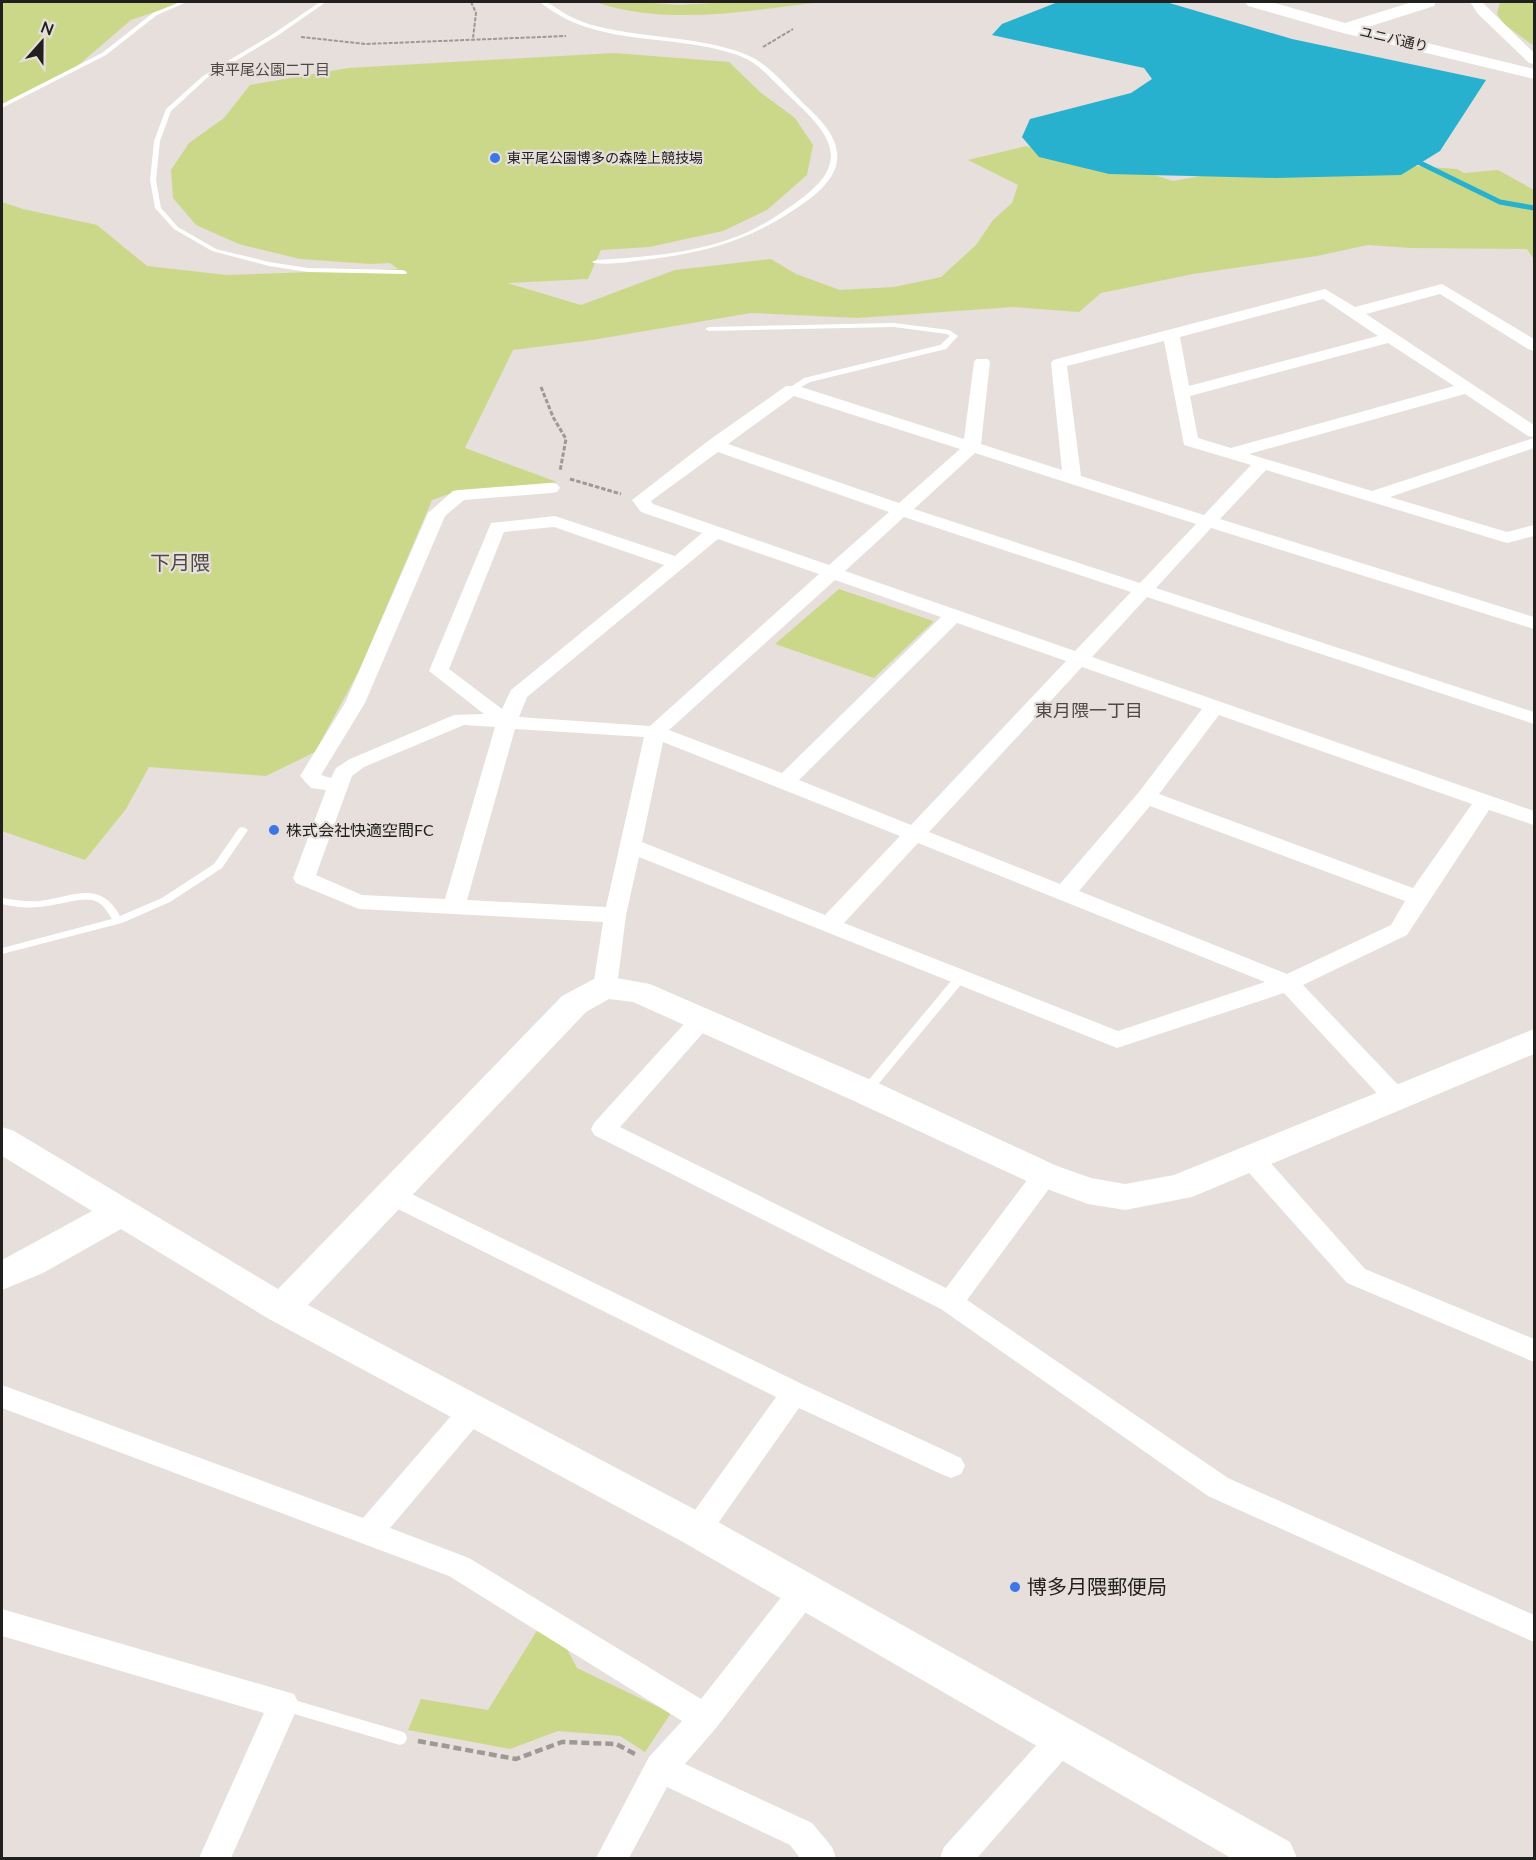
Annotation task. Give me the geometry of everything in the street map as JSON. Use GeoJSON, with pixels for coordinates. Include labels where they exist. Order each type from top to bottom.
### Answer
{"type":"FeatureCollection","features":[{"type":"Feature","properties":{"kind":"street","name":"ユニバ通り"},"geometry":{"type":"LineString","coordinates":[[1254,2],[1345,28],[1533,68]]}},
{"type":"Feature","properties":{"kind":"street","name":"ユニバ通り"},"geometry":{"type":"LineString","coordinates":[[1283,2],[1533,68]]}},
{"type":"Feature","properties":{"kind":"street"},"geometry":{"type":"LineString","coordinates":[[1345,28],[1428,2]]}},
{"type":"Feature","properties":{"kind":"street"},"geometry":{"type":"LineString","coordinates":[[1476,2],[1533,68]]}},
{"type":"Feature","properties":{"kind":"street"},"geometry":{"type":"LineString","coordinates":[[1354,312],[1442,289],[1534,346]]}},
{"type":"Feature","properties":{"kind":"street"},"geometry":{"type":"LineString","coordinates":[[1072,477],[1059,363],[1325,294],[1392,336],[1534,432]]}},
{"type":"Feature","properties":{"kind":"street"},"geometry":{"type":"LineString","coordinates":[[1171,333],[1190,441],[1507,538],[1534,530]]}},
{"type":"Feature","properties":{"kind":"street"},"geometry":{"type":"LineString","coordinates":[[1182,393],[1392,336]]}},
{"type":"Feature","properties":{"kind":"street"},"geometry":{"type":"LineString","coordinates":[[605,987],[615,915],[655,732],[972,447],[982,362]]}},
{"type":"Feature","properties":{"kind":"street"},"geometry":{"type":"LineString","coordinates":[[1229,454],[1466,388]]}},
{"type":"Feature","properties":{"kind":"street"},"geometry":{"type":"LineString","coordinates":[[1534,623],[1207,523],[1072,477],[792,390],[641,500],[647,508],[1534,818]]}},
{"type":"Feature","properties":{"kind":"street"},"geometry":{"type":"LineString","coordinates":[[1371,497],[1534,443]]}},
{"type":"Feature","properties":{"kind":"street"},"geometry":{"type":"LineString","coordinates":[[714,445],[903,511],[1534,718]]}},
{"type":"Feature","properties":{"kind":"street"},"geometry":{"type":"LineString","coordinates":[[831,924],[1262,464]]}},
{"type":"Feature","properties":{"kind":"street"},"geometry":{"type":"LineString","coordinates":[[339,785],[318,783],[310,776],[355,703],[437,513],[459,495],[551,488]]}},
{"type":"Feature","properties":{"kind":"street"},"geometry":{"type":"LineString","coordinates":[[507,722],[439,671],[497,527],[555,521],[677,563]]}},
{"type":"Feature","properties":{"kind":"street"},"geometry":{"type":"LineString","coordinates":[[454,906],[507,722],[518,694],[715,532]]}},
{"type":"Feature","properties":{"kind":"street"},"geometry":{"type":"LineString","coordinates":[[785,782],[954,615]]}},
{"type":"Feature","properties":{"kind":"street"},"geometry":{"type":"LineString","coordinates":[[1064,894],[1146,797],[1215,706]]}},
{"type":"Feature","properties":{"kind":"street"},"geometry":{"type":"LineString","coordinates":[[615,915],[359,902],[304,878],[343,773],[357,763],[461,719],[655,732],[1288,983],[1395,1098]]}},
{"type":"Feature","properties":{"kind":"street"},"geometry":{"type":"LineString","coordinates":[[1146,797],[1418,898]]}},
{"type":"Feature","properties":{"kind":"street"},"geometry":{"type":"LineString","coordinates":[[631,846],[1117,1040],[1288,983],[1399,930],[1418,898],[1485,800]]}},
{"type":"Feature","properties":{"kind":"street"},"geometry":{"type":"LineString","coordinates":[[282,1309],[574,1004],[605,987],[639,992],[866,1092],[1045,1175],[1088,1191],[1125,1197],[1179,1188],[1534,1041]]}},
{"type":"Feature","properties":{"kind":"street"},"geometry":{"type":"LineString","coordinates":[[702,1019],[603,1129],[950,1302],[1218,1487],[1534,1629]]}},
{"type":"Feature","properties":{"kind":"street"},"geometry":{"type":"LineString","coordinates":[[2,1140],[282,1309],[697,1530],[1274,1858]]}},
{"type":"Feature","properties":{"kind":"street"},"geometry":{"type":"LineString","coordinates":[[1252,1159],[1356,1276],[1534,1351]]}},
{"type":"Feature","properties":{"kind":"street"},"geometry":{"type":"LineString","coordinates":[[950,1302],[1045,1175]]}},
{"type":"Feature","properties":{"kind":"street"},"geometry":{"type":"LineString","coordinates":[[393,1195],[794,1393],[951,1466]]}},
{"type":"Feature","properties":{"kind":"street"},"geometry":{"type":"LineString","coordinates":[[2,1276],[30,1263],[121,1212]]}},
{"type":"Feature","properties":{"kind":"street"},"geometry":{"type":"LineString","coordinates":[[697,1530],[794,1393]]}},
{"type":"Feature","properties":{"kind":"street"},"geometry":{"type":"LineString","coordinates":[[2,1396],[459,1567],[705,1718]]}},
{"type":"Feature","properties":{"kind":"street"},"geometry":{"type":"LineString","coordinates":[[369,1532],[473,1410]]}},
{"type":"Feature","properties":{"kind":"street"},"geometry":{"type":"LineString","coordinates":[[612,1858],[660,1768],[705,1718],[805,1590]]}},
{"type":"Feature","properties":{"kind":"street"},"geometry":{"type":"LineString","coordinates":[[2,1623],[284,1704],[215,1858]]}},
{"type":"Feature","properties":{"kind":"street"},"geometry":{"type":"LineString","coordinates":[[956,1858],[1064,1737]]}},
{"type":"Feature","properties":{"kind":"street"},"geometry":{"type":"LineString","coordinates":[[660,1768],[801,1834],[820,1858]]}},
{"type":"Feature","properties":{"kind":"lane"},"geometry":{"type":"LineString","coordinates":[[2,106],[104,54],[155,14],[184,2]]}},
{"type":"Feature","properties":{"kind":"lane"},"geometry":{"type":"LineString","coordinates":[[323,2],[275,35],[205,77],[168,110],[157,141],[153,180],[158,208],[176,228],[214,250],[247,259],[308,270],[403,272]]}},
{"type":"Feature","properties":{"kind":"lane"},"geometry":{"type":"LineString","coordinates":[[543,2],[555,11],[592,27],[710,46],[745,56],[762,66],[814,115],[833,145],[835,163],[821,186],[785,215],[739,238],[683,252],[596,262]]}},
{"type":"Feature","properties":{"kind":"lane"},"geometry":{"type":"LineString","coordinates":[[710,329],[894,325],[949,332],[954,336],[942,347],[807,380],[792,390]]}},
{"type":"Feature","properties":{"kind":"lane"},"geometry":{"type":"LineString","coordinates":[[2,951],[118,921],[166,900],[218,866],[243,830]]}},
{"type":"Feature","properties":{"kind":"lane"},"geometry":{"type":"LineString","coordinates":[[2,901],[30,905],[86,896],[99,897],[112,906],[118,921]]}},
{"type":"Feature","properties":{"kind":"lane"},"geometry":{"type":"LineString","coordinates":[[866,1092],[960,978]]}},
{"type":"Feature","properties":{"kind":"lane"},"geometry":{"type":"LineString","coordinates":[[284,1704],[400,1738]]}},
{"type":"Feature","properties":{"kind":"path"},"geometry":{"type":"LineString","coordinates":[[471,2],[476,13],[473,38]]}},
{"type":"Feature","properties":{"kind":"path"},"geometry":{"type":"LineString","coordinates":[[767,47],[792,29]]}},
{"type":"Feature","properties":{"kind":"path"},"geometry":{"type":"LineString","coordinates":[[275,35],[366,44],[549,35]]}},
{"type":"Feature","properties":{"kind":"path"},"geometry":{"type":"LineString","coordinates":[[541,387],[553,417],[566,439],[560,471],[569,479],[641,500]]}},
{"type":"Feature","properties":{"kind":"path"},"geometry":{"type":"LineString","coordinates":[[400,1738],[516,1759],[562,1742],[616,1744],[660,1768]]}},
{"type":"Feature","properties":{"kind":"green space"},"geometry":{"type":"Polygon","coordinates":[[[2,2],[184,2],[131,20],[68,74],[2,107],[2,2]]]}},
{"type":"Feature","properties":{"kind":"green space"},"geometry":{"type":"Polygon","coordinates":[[[595,2],[677,5],[734,2],[824,2],[738,12],[680,15],[623,10],[595,2]]]}},
{"type":"Feature","properties":{"kind":"green space"},"geometry":{"type":"Polygon","coordinates":[[[1500,2],[1534,2],[1534,46],[1504,24],[1497,14],[1500,2]]]}},
{"type":"Feature","properties":{"kind":"green space"},"geometry":{"type":"Polygon","coordinates":[[[614,53],[729,62],[760,92],[795,118],[813,145],[807,175],[767,210],[723,231],[649,247],[601,250],[588,279],[507,283],[581,305],[675,270],[771,259],[796,274],[840,290],[894,287],[941,277],[976,245],[993,220],[1012,203],[1018,185],[968,160],[1026,146],[1087,165],[1139,170],[1173,181],[1240,169],[1402,165],[1457,169],[1464,173],[1498,170],[1534,190],[1534,260],[1527,249],[1411,248],[1368,245],[1317,256],[1193,274],[1101,293],[1079,312],[1013,307],[858,318],[751,313],[592,340],[513,350],[465,448],[557,482],[458,491],[432,500],[360,669],[315,752],[266,776],[149,767],[126,809],[85,860],[2,831],[2,202],[23,209],[97,225],[147,266],[227,275],[398,269],[390,263],[370,264],[300,259],[239,244],[196,225],[173,198],[171,170],[189,143],[224,118],[250,85],[348,68],[614,53]]]}},
{"type":"Feature","properties":{"kind":"green space"},"geometry":{"type":"Polygon","coordinates":[[[839,589],[933,622],[874,678],[775,644],[839,589]]]}},
{"type":"Feature","properties":{"kind":"green space"},"geometry":{"type":"Polygon","coordinates":[[[538,1629],[566,1647],[577,1668],[671,1713],[645,1752],[620,1736],[558,1731],[510,1749],[408,1730],[421,1699],[488,1710],[538,1629]]]}},
{"type":"Feature","properties":{"kind":"water"},"geometry":{"type":"Polygon","coordinates":[[[1058,2],[1166,2],[1292,39],[1486,80],[1440,151],[1401,175],[1276,178],[1109,174],[1039,157],[1022,137],[1030,119],[1131,93],[1152,79],[1144,68],[992,35],[1002,24],[1058,2]]]}},
{"type":"Feature","properties":{"kind":"waterway"},"geometry":{"type":"LineString","coordinates":[[1410,158],[1500,202],[1534,208]]}},
{"type":"Feature","properties":{"kind":"place","name":"東平尾公園博多の森陸上競技場"},"geometry":{"type":"Point","coordinates":[495,158]}},
{"type":"Feature","properties":{"kind":"place","name":"株式会社快適空間FC"},"geometry":{"type":"Point","coordinates":[274,830]}},
{"type":"Feature","properties":{"kind":"place","name":"博多月隈郵便局"},"geometry":{"type":"Point","coordinates":[1015,1587]}},
{"type":"Feature","properties":{"kind":"district","name":"東平尾公園二丁目"},"geometry":{"type":"Point","coordinates":[270,70]}},
{"type":"Feature","properties":{"kind":"district","name":"下月隈"},"geometry":{"type":"Point","coordinates":[180,563]}},
{"type":"Feature","properties":{"kind":"district","name":"東月隈一丁目"},"geometry":{"type":"Point","coordinates":[1089,711]}}]}
